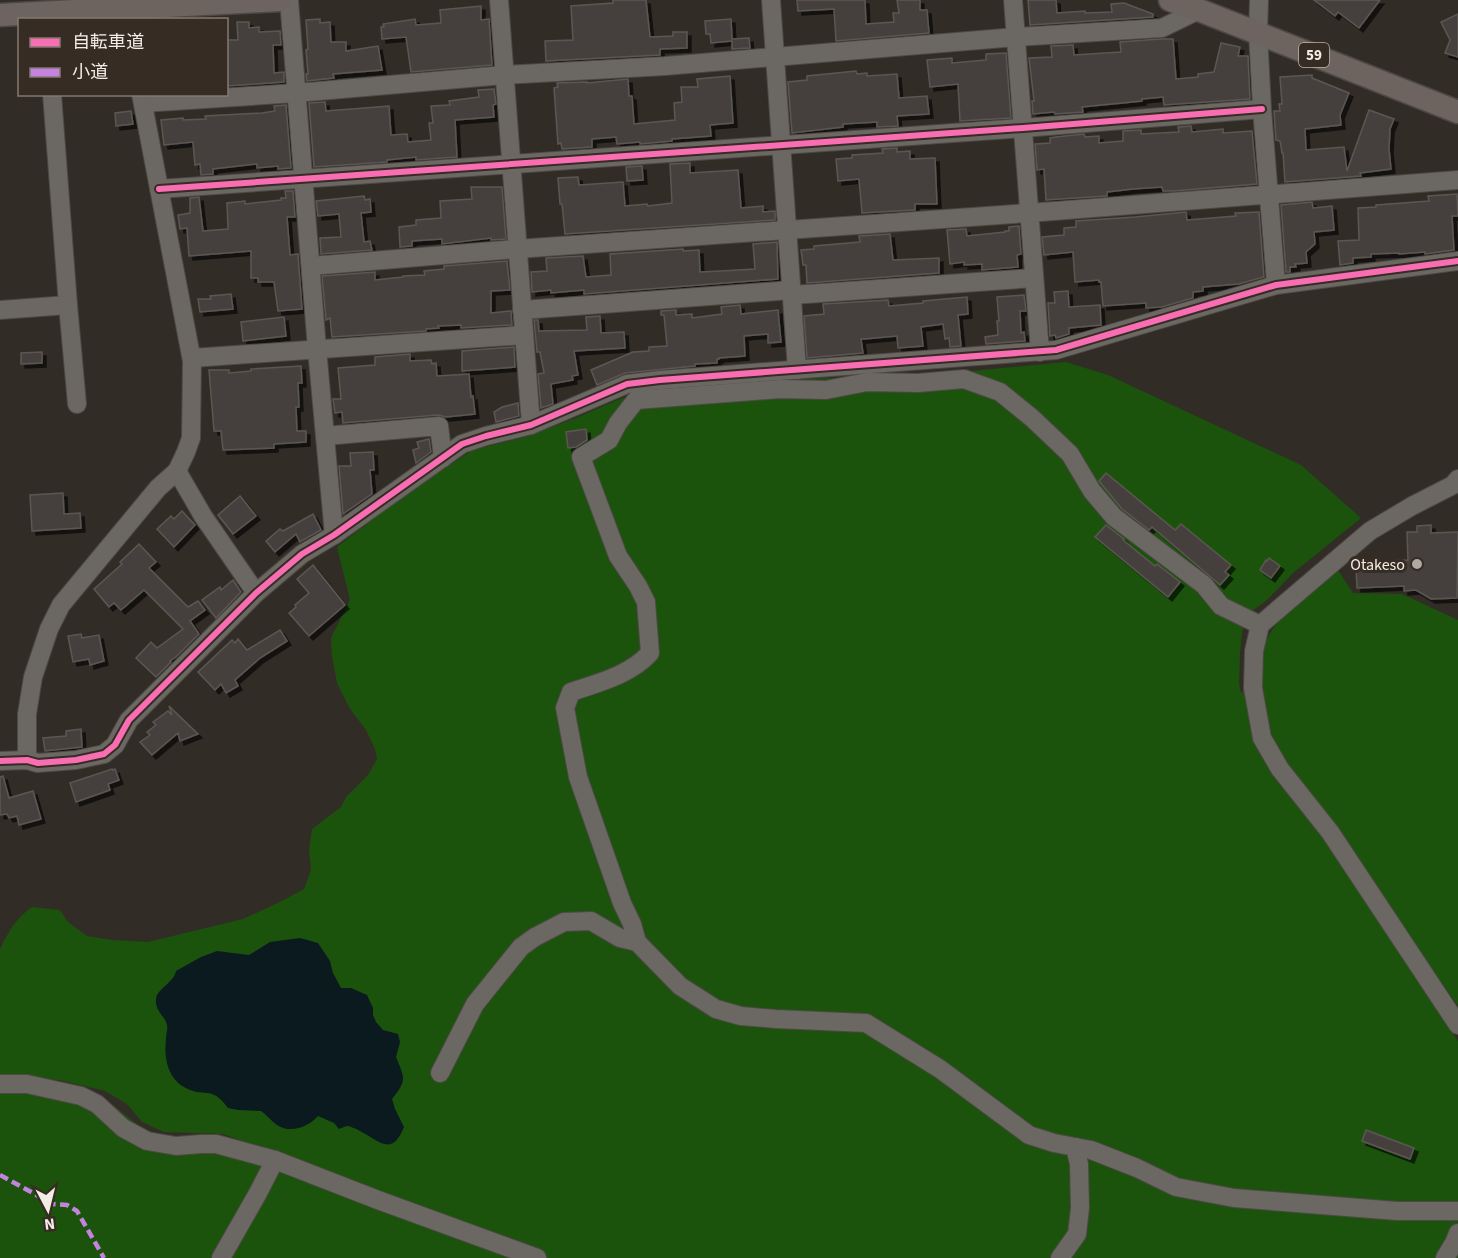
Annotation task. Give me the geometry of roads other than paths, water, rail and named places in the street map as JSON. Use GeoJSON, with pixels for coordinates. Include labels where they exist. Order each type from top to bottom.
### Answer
{"type":"FeatureCollection","features":[{"type":"Feature","properties":{"kind":"main road"},"geometry":{"type":"LineString","coordinates":[[0,15],[47,16],[122,9],[280,0]]}},
{"type":"Feature","properties":{"kind":"main road","name":"59"},"geometry":{"type":"LineString","coordinates":[[1170,0],[1458,112]]}},
{"type":"Feature","properties":{"kind":"street"},"geometry":{"type":"LineString","coordinates":[[289,0],[302,178],[334,535]]}},
{"type":"Feature","properties":{"kind":"street"},"geometry":{"type":"LineString","coordinates":[[499,0],[531,425]]}},
{"type":"Feature","properties":{"kind":"street"},"geometry":{"type":"LineString","coordinates":[[771,0],[797,370]]}},
{"type":"Feature","properties":{"kind":"street"},"geometry":{"type":"LineString","coordinates":[[1013,0],[1040,352]]}},
{"type":"Feature","properties":{"kind":"street"},"geometry":{"type":"LineString","coordinates":[[1259,0],[1258,33],[1262,109],[1276,285]]}},
{"type":"Feature","properties":{"kind":"street"},"geometry":{"type":"LineString","coordinates":[[228,96],[296,93],[504,75],[665,66],[1016,37],[1162,28],[1199,10]]}},
{"type":"Feature","properties":{"kind":"street"},"geometry":{"type":"LineString","coordinates":[[52,96],[77,404]]}},
{"type":"Feature","properties":{"kind":"street"},"geometry":{"type":"LineString","coordinates":[[27,760],[27,714],[33,676],[49,629],[61,605],[158,488],[177,471],[191,438],[192,358],[142,99],[219,96]]}},
{"type":"Feature","properties":{"kind":"street"},"geometry":{"type":"LineString","coordinates":[[159,189],[782,146],[1262,109]]}},
{"type":"Feature","properties":{"kind":"street"},"geometry":{"type":"LineString","coordinates":[[311,266],[1458,180]]}},
{"type":"Feature","properties":{"kind":"street"},"geometry":{"type":"LineString","coordinates":[[0,761],[27,760],[38,763],[76,760],[104,754],[115,745],[129,720],[256,593],[302,554],[334,535],[462,444],[486,435],[531,425],[627,384],[1056,350],[1276,285],[1458,261]]}},
{"type":"Feature","properties":{"kind":"street"},"geometry":{"type":"LineString","coordinates":[[522,310],[1034,278]]}},
{"type":"Feature","properties":{"kind":"street"},"geometry":{"type":"LineString","coordinates":[[0,310],[68,305]]}},
{"type":"Feature","properties":{"kind":"street"},"geometry":{"type":"LineString","coordinates":[[192,358],[524,335]]}},
{"type":"Feature","properties":{"kind":"street"},"geometry":{"type":"LineString","coordinates":[[1260,625],[1221,606],[1204,585],[1114,517],[1092,491],[1070,454],[1032,418],[1000,392],[964,379],[918,383],[867,382],[826,390],[781,389],[636,400],[618,423],[609,440],[581,457],[618,556],[646,602],[650,653],[642,662],[607,681],[571,692],[565,708],[578,777],[637,942],[680,986],[716,1009],[741,1016],[866,1023],[940,1069],[1029,1135],[1054,1143],[1091,1150],[1137,1168],[1176,1187],[1234,1198],[1397,1211],[1458,1211]]}},
{"type":"Feature","properties":{"kind":"street"},"geometry":{"type":"LineString","coordinates":[[325,436],[439,426],[443,458]]}},
{"type":"Feature","properties":{"kind":"street"},"geometry":{"type":"LineString","coordinates":[[177,471],[203,516],[256,593]]}},
{"type":"Feature","properties":{"kind":"street"},"geometry":{"type":"LineString","coordinates":[[1458,479],[1453,485],[1370,531],[1260,625],[1254,651],[1253,688],[1263,738],[1280,769],[1330,832],[1458,1025]]}},
{"type":"Feature","properties":{"kind":"street"},"geometry":{"type":"LineString","coordinates":[[440,1073],[476,1004],[520,947],[535,937],[564,922],[591,921],[620,938],[637,942]]}},
{"type":"Feature","properties":{"kind":"street"},"geometry":{"type":"LineString","coordinates":[[0,1084],[27,1084],[81,1096],[97,1104],[123,1128],[147,1141],[176,1146],[216,1144],[275,1160],[537,1258]]}},
{"type":"Feature","properties":{"kind":"street"},"geometry":{"type":"LineString","coordinates":[[1060,1258],[1077,1234],[1080,1208],[1079,1164],[1075,1147]]}},
{"type":"Feature","properties":{"kind":"street"},"geometry":{"type":"LineString","coordinates":[[221,1258],[275,1160]]}},
{"type":"Feature","properties":{"kind":"street"},"geometry":{"type":"LineString","coordinates":[[1445,1258],[1458,1233]]}},
{"type":"Feature","properties":{"kind":"place","name":"Otakeso"},"geometry":{"type":"Point","coordinates":[1417,564]}}]}
